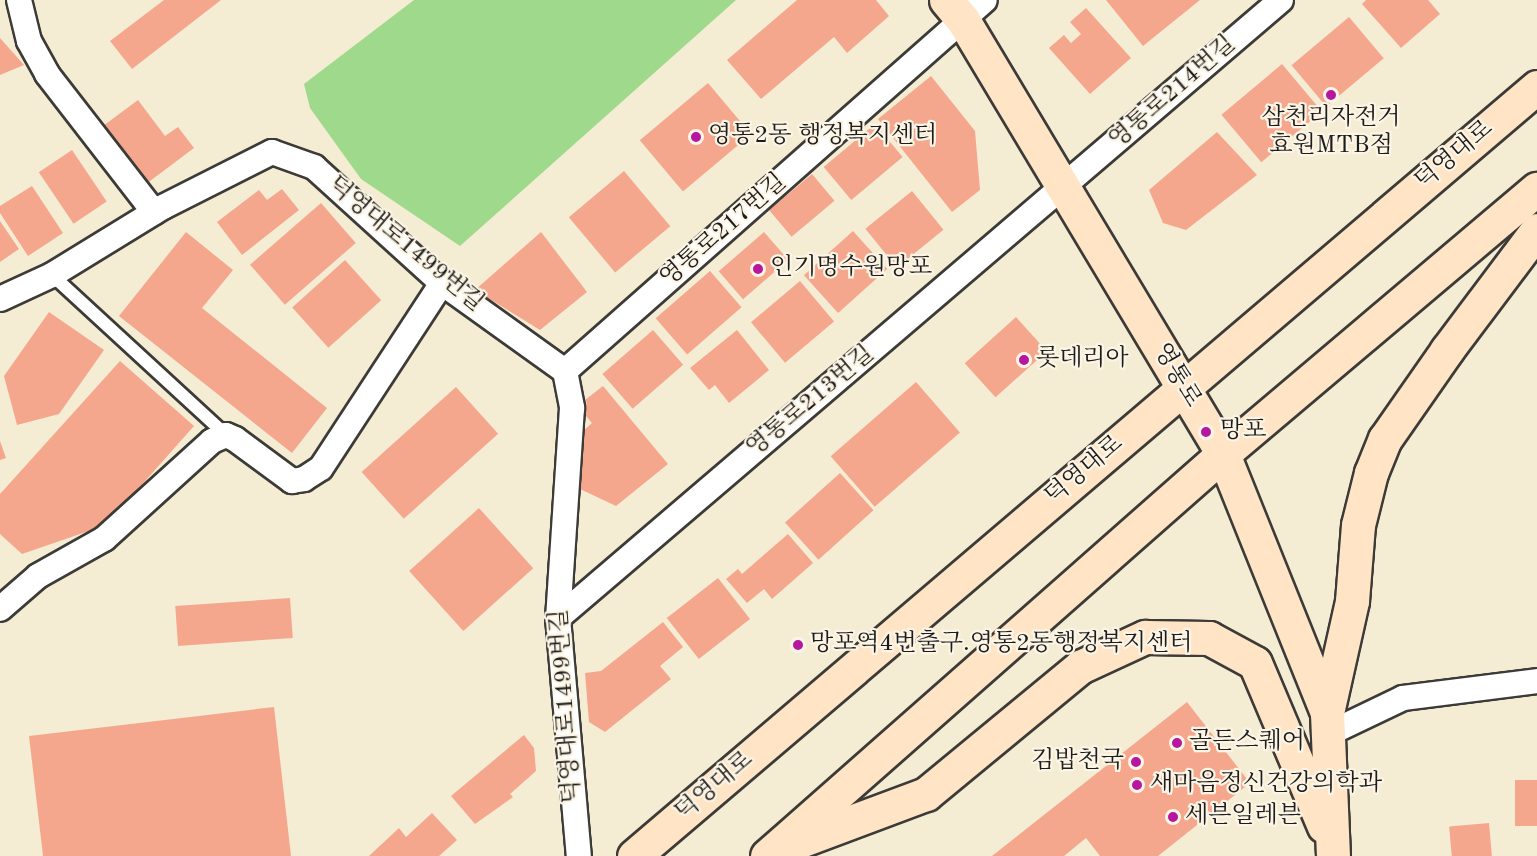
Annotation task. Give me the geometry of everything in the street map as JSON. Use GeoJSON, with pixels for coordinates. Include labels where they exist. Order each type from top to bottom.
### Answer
{"type":"FeatureCollection","features":[{"type":"Feature","properties":{"kind":"street"},"geometry":{"type":"LineString","coordinates":[[19,0],[29,41],[47,74],[154,212]]}},
{"type":"Feature","properties":{"kind":"street","name":"영통로214번길"},"geometry":{"type":"LineString","coordinates":[[1064,187],[1281,0]]}},
{"type":"Feature","properties":{"kind":"street","name":"영통로"},"geometry":{"type":"LineString","coordinates":[[965,6],[1064,187],[1223,454],[1328,724],[1333,850]]}},
{"type":"Feature","properties":{"kind":"street","name":"영통로217번길"},"geometry":{"type":"LineString","coordinates":[[565,371],[965,6]]}},
{"type":"Feature","properties":{"kind":"street","name":"덕영대로"},"geometry":{"type":"LineString","coordinates":[[634,856],[1537,87]]}},
{"type":"Feature","properties":{"kind":"street","name":"덕영대로1499번길"},"geometry":{"type":"LineString","coordinates":[[0,299],[52,275],[154,212],[272,152],[314,167],[442,283],[565,371],[572,408],[558,618],[579,856]]}},
{"type":"Feature","properties":{"kind":"street","name":"영통로213번길"},"geometry":{"type":"LineString","coordinates":[[558,618],[1064,187]]}},
{"type":"Feature","properties":{"kind":"street"},"geometry":{"type":"LineString","coordinates":[[770,853],[1223,454],[1537,189]]}},
{"type":"Feature","properties":{"kind":"street"},"geometry":{"type":"LineString","coordinates":[[1328,724],[1352,601],[1358,525],[1371,473],[1385,439],[1447,350],[1537,230]]}},
{"type":"Feature","properties":{"kind":"street"},"geometry":{"type":"LineString","coordinates":[[0,609],[38,576],[104,539],[212,441],[226,435],[235,439],[292,481],[304,479],[321,468],[442,283]]}},
{"type":"Feature","properties":{"kind":"street"},"geometry":{"type":"LineString","coordinates":[[770,853],[926,794],[1080,667],[1144,637],[1209,638],[1255,663],[1333,850]]}},
{"type":"Feature","properties":{"kind":"street"},"geometry":{"type":"LineString","coordinates":[[1328,724],[1403,698],[1537,681]]}},
{"type":"Feature","properties":{"kind":"lane"},"geometry":{"type":"LineString","coordinates":[[52,275],[226,435]]}},
{"type":"Feature","properties":{"kind":"green space"},"geometry":{"type":"Polygon","coordinates":[[[414,0],[736,0],[460,246],[361,179],[310,108],[304,84],[414,0]]]}},
{"type":"Feature","properties":{"kind":"building"},"geometry":{"type":"Polygon","coordinates":[[[164,0],[221,0],[132,69],[110,41],[164,0]]]}},
{"type":"Feature","properties":{"kind":"building"},"geometry":{"type":"Polygon","coordinates":[[[797,0],[876,0],[889,16],[847,53],[834,37],[761,99],[727,60],[797,0]]]}},
{"type":"Feature","properties":{"kind":"building"},"geometry":{"type":"Polygon","coordinates":[[[1106,0],[1200,0],[1143,46],[1106,0]]]}},
{"type":"Feature","properties":{"kind":"building"},"geometry":{"type":"Polygon","coordinates":[[[1366,0],[1428,0],[1440,14],[1401,48],[1362,4],[1366,0]]]}},
{"type":"Feature","properties":{"kind":"building"},"geometry":{"type":"Polygon","coordinates":[[[1086,8],[1131,58],[1090,94],[1049,48],[1064,35],[1071,43],[1081,34],[1070,22],[1086,8]]]}},
{"type":"Feature","properties":{"kind":"building"},"geometry":{"type":"Polygon","coordinates":[[[1349,17],[1384,58],[1326,107],[1292,65],[1349,17]]]}},
{"type":"Feature","properties":{"kind":"building"},"geometry":{"type":"Polygon","coordinates":[[[0,38],[24,65],[0,75],[0,38]]]}},
{"type":"Feature","properties":{"kind":"building"},"geometry":{"type":"Polygon","coordinates":[[[1282,64],[1322,111],[1261,162],[1221,115],[1282,64]]]}},
{"type":"Feature","properties":{"kind":"building"},"geometry":{"type":"Polygon","coordinates":[[[931,76],[975,131],[980,190],[952,212],[878,119],[931,76]]]}},
{"type":"Feature","properties":{"kind":"building","name":"영통2동 행정복지센터"},"geometry":{"type":"Polygon","coordinates":[[[708,83],[751,134],[683,192],[640,140],[708,83]]]}},
{"type":"Feature","properties":{"kind":"building"},"geometry":{"type":"Polygon","coordinates":[[[138,100],[165,136],[178,127],[194,148],[146,184],[103,126],[138,100]]]}},
{"type":"Feature","properties":{"kind":"building"},"geometry":{"type":"Polygon","coordinates":[[[875,124],[903,157],[851,200],[824,167],[875,124]]]}},
{"type":"Feature","properties":{"kind":"building"},"geometry":{"type":"Polygon","coordinates":[[[1217,132],[1257,175],[1186,230],[1163,223],[1149,190],[1217,132]]]}},
{"type":"Feature","properties":{"kind":"building"},"geometry":{"type":"Polygon","coordinates":[[[72,150],[107,201],[74,224],[39,172],[72,150]]]}},
{"type":"Feature","properties":{"kind":"building"},"geometry":{"type":"Polygon","coordinates":[[[624,171],[670,226],[615,272],[569,217],[624,171]]]}},
{"type":"Feature","properties":{"kind":"building"},"geometry":{"type":"Polygon","coordinates":[[[812,174],[834,201],[792,237],[769,210],[812,174]]]}},
{"type":"Feature","properties":{"kind":"building"},"geometry":{"type":"Polygon","coordinates":[[[32,186],[63,233],[28,256],[0,213],[0,206],[32,186]]]}},
{"type":"Feature","properties":{"kind":"building"},"geometry":{"type":"Polygon","coordinates":[[[282,189],[299,210],[242,255],[217,222],[259,190],[267,200],[282,189]]]}},
{"type":"Feature","properties":{"kind":"building"},"geometry":{"type":"Polygon","coordinates":[[[912,191],[943,230],[897,268],[865,229],[912,191]]]}},
{"type":"Feature","properties":{"kind":"building"},"geometry":{"type":"Polygon","coordinates":[[[321,203],[356,243],[285,305],[250,265],[321,203]]]}},
{"type":"Feature","properties":{"kind":"building"},"geometry":{"type":"Polygon","coordinates":[[[0,221],[19,249],[0,262],[0,221]]]}},
{"type":"Feature","properties":{"kind":"building"},"geometry":{"type":"Polygon","coordinates":[[[853,231],[887,269],[838,313],[804,275],[853,231]]]}},
{"type":"Feature","properties":{"kind":"building"},"geometry":{"type":"Polygon","coordinates":[[[186,232],[233,270],[202,308],[327,408],[292,453],[119,316],[186,232]]]}},
{"type":"Feature","properties":{"kind":"building"},"geometry":{"type":"Polygon","coordinates":[[[541,232],[587,292],[540,330],[475,290],[541,232]]]}},
{"type":"Feature","properties":{"kind":"building"},"geometry":{"type":"Polygon","coordinates":[[[764,232],[788,260],[743,299],[719,271],[764,232]]]}},
{"type":"Feature","properties":{"kind":"building"},"geometry":{"type":"Polygon","coordinates":[[[345,260],[381,300],[328,348],[292,308],[345,260]]]}},
{"type":"Feature","properties":{"kind":"building"},"geometry":{"type":"Polygon","coordinates":[[[710,271],[741,307],[687,354],[656,318],[710,271]]]}},
{"type":"Feature","properties":{"kind":"building"},"geometry":{"type":"Polygon","coordinates":[[[800,281],[834,322],[785,363],[751,322],[800,281]]]}},
{"type":"Feature","properties":{"kind":"building"},"geometry":{"type":"Polygon","coordinates":[[[49,312],[104,350],[59,414],[17,425],[4,376],[49,312]]]}},
{"type":"Feature","properties":{"kind":"building"},"geometry":{"type":"Polygon","coordinates":[[[1016,317],[1047,351],[996,397],[965,363],[1016,317]]]}},
{"type":"Feature","properties":{"kind":"building"},"geometry":{"type":"Polygon","coordinates":[[[653,330],[683,365],[633,409],[602,374],[653,330]]]}},
{"type":"Feature","properties":{"kind":"building"},"geometry":{"type":"Polygon","coordinates":[[[737,330],[769,370],[729,403],[715,385],[709,390],[690,368],[737,330]]]}},
{"type":"Feature","properties":{"kind":"building"},"geometry":{"type":"Polygon","coordinates":[[[120,361],[194,426],[106,525],[22,554],[0,534],[0,494],[120,361]]]}},
{"type":"Feature","properties":{"kind":"building"},"geometry":{"type":"Polygon","coordinates":[[[916,382],[960,433],[875,507],[831,456],[916,382]]]}},
{"type":"Feature","properties":{"kind":"building"},"geometry":{"type":"Polygon","coordinates":[[[603,386],[668,464],[616,506],[580,489],[576,478],[582,432],[592,423],[580,409],[587,403],[585,400],[603,386]]]}},
{"type":"Feature","properties":{"kind":"building"},"geometry":{"type":"Polygon","coordinates":[[[456,387],[498,434],[404,519],[362,472],[456,387]]]}},
{"type":"Feature","properties":{"kind":"building"},"geometry":{"type":"Polygon","coordinates":[[[0,441],[6,458],[0,460],[0,441]]]}},
{"type":"Feature","properties":{"kind":"building"},"geometry":{"type":"Polygon","coordinates":[[[840,473],[873,510],[818,560],[785,523],[840,473]]]}},
{"type":"Feature","properties":{"kind":"building"},"geometry":{"type":"Polygon","coordinates":[[[479,508],[533,568],[463,631],[409,571],[479,508]]]}},
{"type":"Feature","properties":{"kind":"building"},"geometry":{"type":"Polygon","coordinates":[[[788,534],[813,563],[772,599],[764,589],[747,603],[726,579],[738,569],[742,574],[788,534]]]}},
{"type":"Feature","properties":{"kind":"building"},"geometry":{"type":"Polygon","coordinates":[[[718,578],[750,619],[699,659],[667,618],[718,578]]]}},
{"type":"Feature","properties":{"kind":"building"},"geometry":{"type":"Polygon","coordinates":[[[290,598],[293,638],[178,646],[175,606],[290,598]]]}},
{"type":"Feature","properties":{"kind":"building"},"geometry":{"type":"Polygon","coordinates":[[[663,622],[683,647],[660,666],[671,679],[605,732],[589,722],[585,673],[601,671],[663,622]]]}},
{"type":"Feature","properties":{"kind":"building","name":"골든스퀘어"},"geometry":{"type":"Polygon","coordinates":[[[1187,702],[1250,783],[1158,856],[1100,856],[1086,838],[1064,856],[992,856],[1187,702]]]}},
{"type":"Feature","properties":{"kind":"building"},"geometry":{"type":"Polygon","coordinates":[[[274,707],[291,856],[43,856],[29,736],[274,707]]]}},
{"type":"Feature","properties":{"kind":"building"},"geometry":{"type":"Polygon","coordinates":[[[524,735],[534,748],[536,771],[510,794],[513,797],[475,824],[451,796],[524,735]]]}},
{"type":"Feature","properties":{"kind":"building"},"geometry":{"type":"Polygon","coordinates":[[[1515,780],[1537,780],[1537,826],[1515,826],[1515,780]]]}},
{"type":"Feature","properties":{"kind":"building"},"geometry":{"type":"Polygon","coordinates":[[[432,813],[457,840],[439,856],[369,856],[399,828],[406,837],[432,813]]]}},
{"type":"Feature","properties":{"kind":"building"},"geometry":{"type":"Polygon","coordinates":[[[1489,823],[1492,856],[1452,856],[1449,826],[1489,823]]]}},
{"type":"Feature","properties":{"kind":"place","name":"삼천리자전거 효원MTB점"},"geometry":{"type":"Point","coordinates":[1331,95]}},
{"type":"Feature","properties":{"kind":"place","name":"영통2동 행정복지센터"},"geometry":{"type":"Point","coordinates":[696,137]}},
{"type":"Feature","properties":{"kind":"place","name":"인기명수원망포"},"geometry":{"type":"Point","coordinates":[758,269]}},
{"type":"Feature","properties":{"kind":"place","name":"롯데리아"},"geometry":{"type":"Point","coordinates":[1024,360]}},
{"type":"Feature","properties":{"kind":"place","name":"망포"},"geometry":{"type":"Point","coordinates":[1206,432]}},
{"type":"Feature","properties":{"kind":"place","name":"망포역4번출구.영통2동행정복지센터"},"geometry":{"type":"Point","coordinates":[798,645]}},
{"type":"Feature","properties":{"kind":"place","name":"골든스퀘어"},"geometry":{"type":"Point","coordinates":[1177,743]}},
{"type":"Feature","properties":{"kind":"place","name":"김밥천국"},"geometry":{"type":"Point","coordinates":[1136,762]}},
{"type":"Feature","properties":{"kind":"place","name":"새마음정신건강의학과"},"geometry":{"type":"Point","coordinates":[1137,785]}},
{"type":"Feature","properties":{"kind":"place","name":"세븐일레븐"},"geometry":{"type":"Point","coordinates":[1173,817]}}]}
